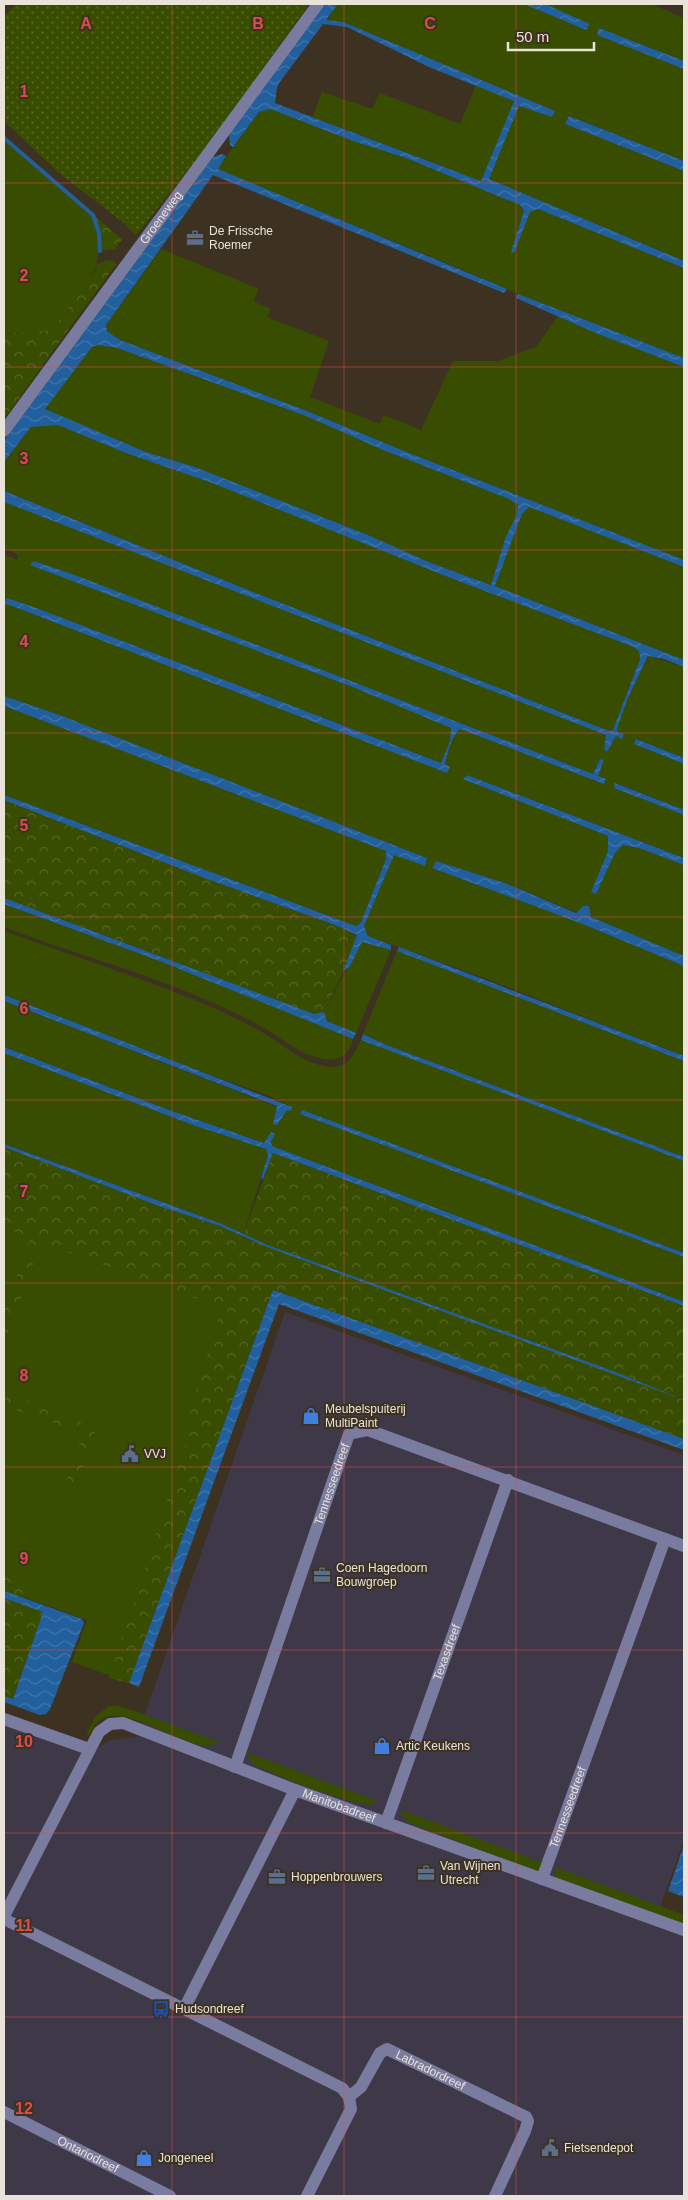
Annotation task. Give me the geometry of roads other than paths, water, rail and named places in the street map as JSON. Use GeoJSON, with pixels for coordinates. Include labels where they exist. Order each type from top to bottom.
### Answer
{"type":"FeatureCollection","features":[{"type":"Feature","properties":{"kind":"street","name":"Groeneweg"},"geometry":{"type":"LineString","coordinates":[[4,432],[318,4]]}},
{"type":"Feature","properties":{"kind":"street","name":"Tennesseedreef"},"geometry":{"type":"LineString","coordinates":[[235,1767],[349,1434],[368,1430],[684,1546]]}},
{"type":"Feature","properties":{"kind":"street","name":"Texasdreef"},"geometry":{"type":"LineString","coordinates":[[386,1823],[508,1480]]}},
{"type":"Feature","properties":{"kind":"street","name":"Tennesseedreef"},"geometry":{"type":"LineString","coordinates":[[542,1879],[665,1539]]}},
{"type":"Feature","properties":{"kind":"street"},"geometry":{"type":"LineString","coordinates":[[4,1719],[89,1749],[4,1918],[342,2088],[349,2097],[351,2109],[307,2196]]}},
{"type":"Feature","properties":{"kind":"street","name":"Manitobadreef"},"geometry":{"type":"LineString","coordinates":[[89,1749],[100,1732],[110,1724],[123,1723],[295,1790],[684,1930]]}},
{"type":"Feature","properties":{"kind":"street"},"geometry":{"type":"LineString","coordinates":[[184,2009],[295,1790]]}},
{"type":"Feature","properties":{"kind":"street","name":"Labradordreef"},"geometry":{"type":"LineString","coordinates":[[349,2097],[361,2087],[380,2053],[387,2049],[526,2117],[528,2121],[494,2196]]}},
{"type":"Feature","properties":{"kind":"street","name":"Ontariodreef"},"geometry":{"type":"LineString","coordinates":[[4,2112],[170,2196]]}},
{"type":"Feature","properties":{"kind":"water"},"geometry":{"type":"Polygon","coordinates":[[[325,4],[338,4],[326,20],[343,22],[555,111],[552,117],[519,106],[489,179],[684,261],[684,268],[538,209],[530,212],[514,253],[511,252],[524,211],[520,205],[406,158],[353,141],[270,109],[259,112],[233,147],[230,145],[229,135],[325,4]],[[323,24],[279,83],[275,103],[481,181],[514,101],[429,67],[347,27],[323,24]]]}},
{"type":"Feature","properties":{"kind":"water"},"geometry":{"type":"Polygon","coordinates":[[[524,4],[545,4],[590,24],[586,30],[524,4]]]}},
{"type":"Feature","properties":{"kind":"water"},"geometry":{"type":"Polygon","coordinates":[[[599,28],[684,61],[684,69],[597,35],[599,28]]]}},
{"type":"Feature","properties":{"kind":"water"},"geometry":{"type":"Polygon","coordinates":[[[569,116],[684,161],[684,171],[565,124],[569,116]]]}},
{"type":"Feature","properties":{"kind":"water"},"geometry":{"type":"Polygon","coordinates":[[[222,154],[226,156],[218,169],[507,289],[504,293],[213,175],[106,325],[107,331],[120,340],[307,411],[409,453],[684,560],[684,567],[529,507],[522,514],[495,586],[684,660],[684,667],[664,659],[648,656],[627,700],[617,729],[617,732],[624,734],[622,739],[616,736],[607,752],[604,749],[606,735],[4,502],[4,491],[248,590],[609,731],[613,730],[640,659],[639,651],[634,647],[453,579],[212,483],[123,452],[58,425],[31,427],[4,462],[4,441],[213,157],[222,154]],[[98,345],[92,347],[45,409],[146,452],[195,467],[368,535],[431,563],[491,585],[506,536],[516,517],[518,505],[509,499],[383,450],[306,416],[117,348],[98,345]]]}},
{"type":"Feature","properties":{"kind":"water"},"geometry":{"type":"Polygon","coordinates":[[[518,294],[684,358],[684,367],[598,334],[516,298],[518,294]]]}},
{"type":"Feature","properties":{"kind":"water"},"geometry":{"type":"Polygon","coordinates":[[[34,561],[593,774],[600,759],[604,760],[598,776],[606,779],[604,784],[460,729],[454,736],[449,750],[445,764],[450,767],[447,773],[4,603],[7,598],[39,609],[441,763],[450,741],[451,728],[355,688],[30,565],[34,561]]]}},
{"type":"Feature","properties":{"kind":"water"},"geometry":{"type":"Polygon","coordinates":[[[4,696],[57,714],[427,858],[425,866],[394,855],[364,926],[368,936],[391,945],[391,950],[362,942],[350,966],[343,972],[357,935],[4,800],[4,795],[356,926],[361,922],[386,859],[386,851],[4,706],[4,696]]]}},
{"type":"Feature","properties":{"kind":"water"},"geometry":{"type":"Polygon","coordinates":[[[636,739],[684,758],[684,764],[634,744],[636,739]]]}},
{"type":"Feature","properties":{"kind":"water"},"geometry":{"type":"Polygon","coordinates":[[[467,775],[684,858],[684,865],[639,848],[623,845],[615,853],[596,894],[591,892],[608,851],[608,836],[463,779],[467,775]]]}},
{"type":"Feature","properties":{"kind":"water"},"geometry":{"type":"Polygon","coordinates":[[[615,783],[684,810],[684,815],[614,788],[615,783]]]}},
{"type":"Feature","properties":{"kind":"water"},"geometry":{"type":"Polygon","coordinates":[[[436,861],[505,883],[576,913],[583,906],[589,906],[591,917],[684,956],[684,966],[580,923],[432,868],[436,861]]]}},
{"type":"Feature","properties":{"kind":"water"},"geometry":{"type":"Polygon","coordinates":[[[4,898],[314,1014],[324,1012],[327,1021],[356,1033],[353,1039],[157,960],[4,904],[4,898]]]}},
{"type":"Feature","properties":{"kind":"water"},"geometry":{"type":"Polygon","coordinates":[[[399,947],[684,1056],[684,1061],[397,951],[399,947]]]}},
{"type":"Feature","properties":{"kind":"water"},"geometry":{"type":"Polygon","coordinates":[[[4,995],[292,1107],[291,1111],[287,1110],[277,1125],[273,1124],[277,1106],[4,1001],[4,995]]]}},
{"type":"Feature","properties":{"kind":"water"},"geometry":{"type":"Polygon","coordinates":[[[363,1034],[384,1044],[684,1157],[684,1161],[361,1040],[363,1034]]]}},
{"type":"Feature","properties":{"kind":"water"},"geometry":{"type":"Polygon","coordinates":[[[4,1047],[169,1110],[264,1143],[271,1132],[275,1134],[271,1142],[272,1146],[684,1302],[684,1306],[273,1153],[263,1179],[261,1178],[268,1155],[266,1149],[190,1124],[4,1053],[4,1047]]]}},
{"type":"Feature","properties":{"kind":"water"},"geometry":{"type":"Polygon","coordinates":[[[302,1110],[684,1253],[684,1257],[300,1114],[302,1110]]]}},
{"type":"Feature","properties":{"kind":"water"},"geometry":{"type":"Polygon","coordinates":[[[4,1144],[222,1224],[265,1244],[618,1373],[684,1400],[267,1247],[220,1226],[156,1205],[4,1147],[4,1144]]]}},
{"type":"Feature","properties":{"kind":"water"},"geometry":{"type":"Polygon","coordinates":[[[273,1290],[684,1439],[684,1450],[279,1304],[139,1687],[129,1683],[273,1290]]]}},
{"type":"Feature","properties":{"kind":"water"},"geometry":{"type":"Polygon","coordinates":[[[4,1591],[82,1619],[84,1623],[50,1709],[46,1714],[40,1715],[4,1702],[4,1696],[13,1699],[43,1612],[4,1598],[4,1591]]]}},
{"type":"Feature","properties":{"kind":"water"},"geometry":{"type":"Polygon","coordinates":[[[684,1845],[684,1897],[668,1891],[684,1845]]]}},
{"type":"Feature","properties":{"kind":"waterway"},"geometry":{"type":"LineString","coordinates":[[4,138],[93,215],[99,233],[100,251]]}},
{"type":"Feature","properties":{"kind":"place","name":"De Frissche Roemer"},"geometry":{"type":"Point","coordinates":[195,238]}},
{"type":"Feature","properties":{"kind":"place","name":"Meubelspuiterij MultiPaint"},"geometry":{"type":"Point","coordinates":[311,1416]}},
{"type":"Feature","properties":{"kind":"place","name":"VVJ"},"geometry":{"type":"Point","coordinates":[130,1454]}},
{"type":"Feature","properties":{"kind":"place","name":"Coen Hagedoorn Bouwgroep"},"geometry":{"type":"Point","coordinates":[322,1575]}},
{"type":"Feature","properties":{"kind":"place","name":"Artic Keukens"},"geometry":{"type":"Point","coordinates":[382,1746]}},
{"type":"Feature","properties":{"kind":"place","name":"Van Wijnen Utrecht"},"geometry":{"type":"Point","coordinates":[426,1873]}},
{"type":"Feature","properties":{"kind":"place","name":"Hoppenbrouwers"},"geometry":{"type":"Point","coordinates":[277,1877]}},
{"type":"Feature","properties":{"kind":"place","name":"Hudsondreef"},"geometry":{"type":"Point","coordinates":[161,2009]}},
{"type":"Feature","properties":{"kind":"place","name":"Fietsendepot"},"geometry":{"type":"Point","coordinates":[550,2148]}},
{"type":"Feature","properties":{"kind":"place","name":"Jongeneel"},"geometry":{"type":"Point","coordinates":[144,2158]}}]}
